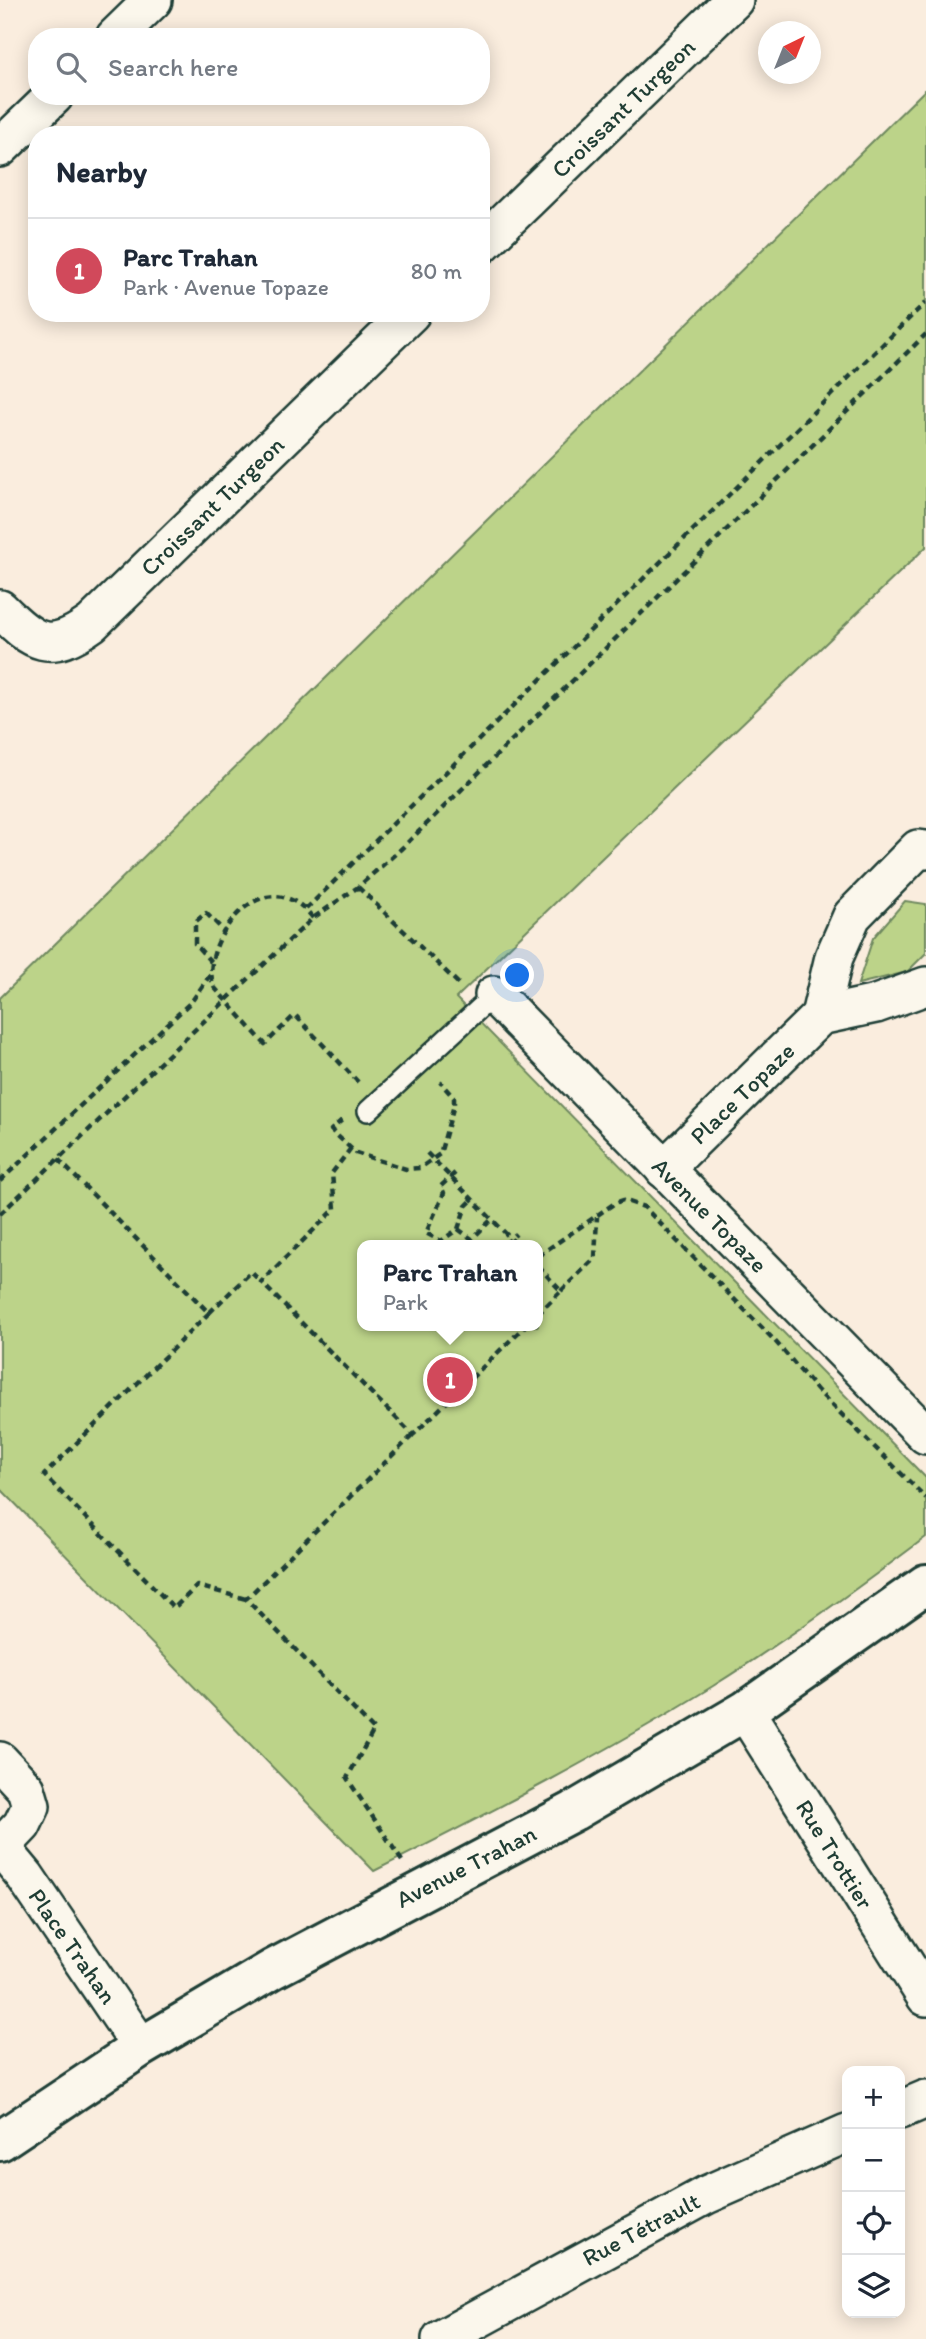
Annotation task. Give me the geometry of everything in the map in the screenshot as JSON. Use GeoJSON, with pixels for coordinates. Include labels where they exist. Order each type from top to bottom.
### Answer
{"type":"FeatureCollection","features":[{"type":"Feature","properties":{"kind":"street"},"geometry":{"type":"LineString","coordinates":[[124,28],[153,0]]}},
{"type":"Feature","properties":{"kind":"street","name":"Croissant Turgeon"},"geometry":{"type":"LineString","coordinates":[[490,236],[734,0]]}},
{"type":"Feature","properties":{"kind":"street"},"geometry":{"type":"LineString","coordinates":[[0,148],[45,105]]}},
{"type":"Feature","properties":{"kind":"street","name":"Croissant Turgeon"},"geometry":{"type":"LineString","coordinates":[[0,609],[32,638],[47,643],[75,635],[92,623],[402,322]]}},
{"type":"Feature","properties":{"kind":"street"},"geometry":{"type":"LineString","coordinates":[[926,850],[918,849],[852,916],[834,957],[820,1016],[876,1004],[926,986]]}},
{"type":"Feature","properties":{"kind":"street","name":"Avenue Topaze"},"geometry":{"type":"LineString","coordinates":[[479,993],[664,1169],[926,1435]]}},
{"type":"Feature","properties":{"kind":"street","name":"Place Topaze"},"geometry":{"type":"LineString","coordinates":[[664,1169],[820,1016]]}},
{"type":"Feature","properties":{"kind":"street","name":"Avenue Trahan"},"geometry":{"type":"LineString","coordinates":[[0,2141],[141,2047],[312,1947],[574,1811],[745,1711],[926,1584]]}},
{"type":"Feature","properties":{"kind":"street","name":"Rue Trottier"},"geometry":{"type":"LineString","coordinates":[[745,1711],[926,1997]]}},
{"type":"Feature","properties":{"kind":"street","name":"Place Trahan"},"geometry":{"type":"LineString","coordinates":[[0,1761],[26,1789],[31,1806],[22,1825],[1,1847],[141,2047]]}},
{"type":"Feature","properties":{"kind":"street"},"geometry":{"type":"LineString","coordinates":[[905,2108],[926,2099]]}},
{"type":"Feature","properties":{"kind":"street","name":"Rue Tétrault"},"geometry":{"type":"LineString","coordinates":[[441,2339],[706,2195],[842,2135]]}},
{"type":"Feature","properties":{"kind":"lane"},"geometry":{"type":"LineString","coordinates":[[359,1112],[421,1063],[479,993]]}},
{"type":"Feature","properties":{"kind":"path"},"geometry":{"type":"LineString","coordinates":[[306,909],[926,302]]}},
{"type":"Feature","properties":{"kind":"path"},"geometry":{"type":"LineString","coordinates":[[0,1214],[313,918],[358,887],[926,334]]}},
{"type":"Feature","properties":{"kind":"path"},"geometry":{"type":"LineString","coordinates":[[358,887],[479,993]]}},
{"type":"Feature","properties":{"kind":"path"},"geometry":{"type":"LineString","coordinates":[[0,1181],[192,1001],[209,975],[211,962],[225,932],[245,908],[260,896],[288,897],[306,909],[313,918]]}},
{"type":"Feature","properties":{"kind":"path"},"geometry":{"type":"LineString","coordinates":[[211,962],[195,944],[195,922],[206,914],[225,932]]}},
{"type":"Feature","properties":{"kind":"path"},"geometry":{"type":"LineString","coordinates":[[209,975],[225,1000],[265,1044],[295,1015],[360,1084]]}},
{"type":"Feature","properties":{"kind":"path"},"geometry":{"type":"LineString","coordinates":[[359,1112],[331,1130],[351,1148],[406,1169],[420,1168],[435,1160],[442,1148],[454,1098],[421,1063]]}},
{"type":"Feature","properties":{"kind":"path"},"geometry":{"type":"LineString","coordinates":[[261,1282],[335,1209],[332,1173],[351,1148]]}},
{"type":"Feature","properties":{"kind":"path"},"geometry":{"type":"LineString","coordinates":[[427,1153],[453,1175],[511,1239],[516,1234]]}},
{"type":"Feature","properties":{"kind":"path"},"geometry":{"type":"LineString","coordinates":[[58,1159],[209,1312]]}},
{"type":"Feature","properties":{"kind":"path"},"geometry":{"type":"LineString","coordinates":[[439,1240],[426,1233],[444,1193],[441,1186],[453,1175]]}},
{"type":"Feature","properties":{"kind":"path"},"geometry":{"type":"LineString","coordinates":[[442,1240],[458,1229],[466,1206],[473,1199]]}},
{"type":"Feature","properties":{"kind":"path"},"geometry":{"type":"LineString","coordinates":[[543,1252],[623,1200],[644,1207],[775,1341],[817,1390],[926,1499]]}},
{"type":"Feature","properties":{"kind":"path"},"geometry":{"type":"LineString","coordinates":[[543,1308],[595,1258],[597,1217]]}},
{"type":"Feature","properties":{"kind":"path"},"geometry":{"type":"LineString","coordinates":[[458,1229],[472,1239],[492,1219]]}},
{"type":"Feature","properties":{"kind":"path"},"geometry":{"type":"LineString","coordinates":[[402,1861],[347,1778],[374,1730],[246,1599],[197,1586],[174,1608],[44,1475],[251,1272],[413,1435]]}},
{"type":"Feature","properties":{"kind":"path"},"geometry":{"type":"LineString","coordinates":[[543,1272],[561,1291]]}},
{"type":"Feature","properties":{"kind":"path"},"geometry":{"type":"LineString","coordinates":[[246,1599],[521,1331]]}},
{"type":"Feature","properties":{"kind":"green space"},"geometry":{"type":"Polygon","coordinates":[[[926,89],[926,547],[456,998],[926,1478],[926,1537],[848,1595],[740,1669],[672,1711],[546,1782],[374,1871],[0,1488],[0,998],[926,89]]]}},
{"type":"Feature","properties":{"kind":"green space"},"geometry":{"type":"Polygon","coordinates":[[[905,901],[926,904],[926,953],[907,972],[858,984],[873,938],[905,901]]]}},
{"type":"Feature","properties":{"kind":"place","name":"Parc Trahan"},"geometry":{"type":"Point","coordinates":[450,1380]}}]}
